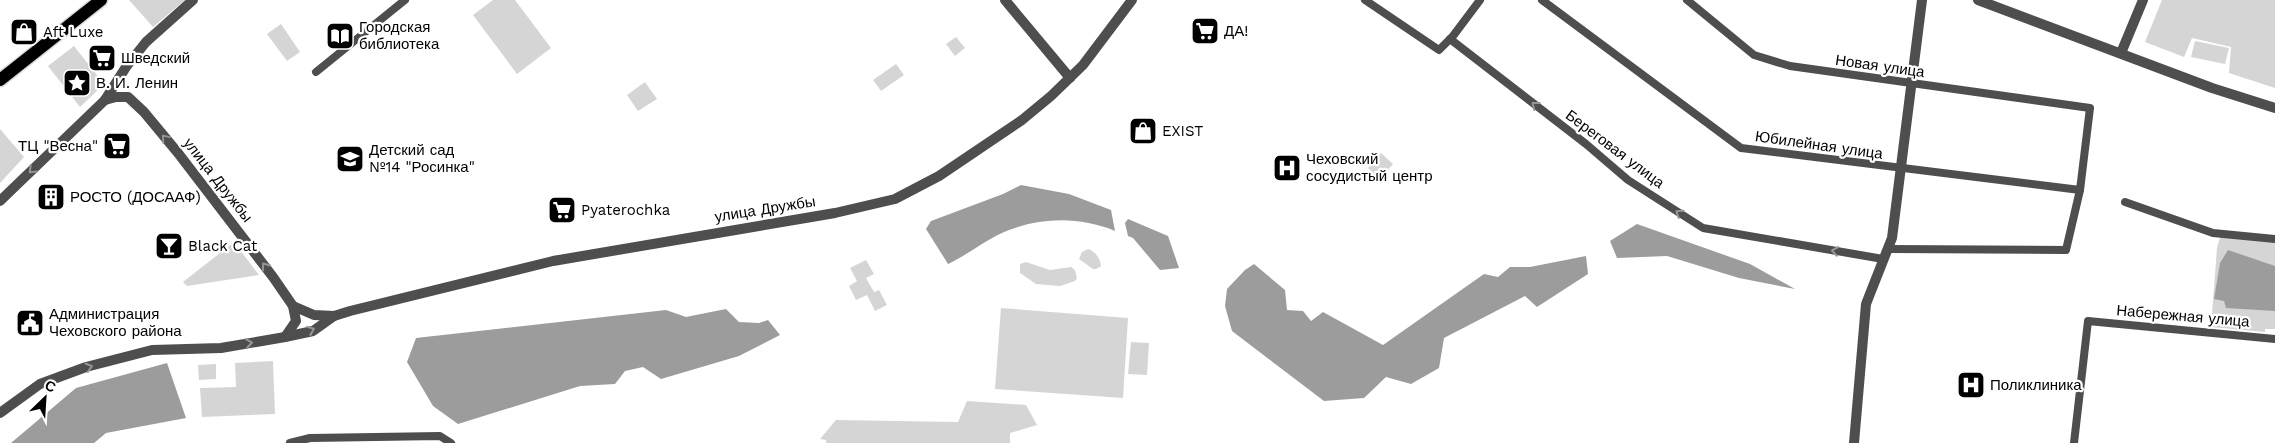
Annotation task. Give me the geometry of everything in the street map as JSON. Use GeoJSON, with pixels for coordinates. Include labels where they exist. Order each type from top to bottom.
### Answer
{"type":"FeatureCollection","features":[{"type":"Feature","properties":{"kind":"main road"},"geometry":{"type":"LineString","coordinates":[[0,80],[101,0]]}},
{"type":"Feature","properties":{"kind":"street"},"geometry":{"type":"LineString","coordinates":[[0,201],[105,100],[146,42],[193,0]]}},
{"type":"Feature","properties":{"kind":"street"},"geometry":{"type":"LineString","coordinates":[[316,72],[405,0]]}},
{"type":"Feature","properties":{"kind":"street"},"geometry":{"type":"LineString","coordinates":[[1006,0],[1070,78]]}},
{"type":"Feature","properties":{"kind":"street","name":"улица Дружбы"},"geometry":{"type":"LineString","coordinates":[[119,78],[119,86],[178,153],[242,234],[293,306],[314,315],[334,316],[553,261],[835,214],[895,198],[939,176],[1022,120],[1083,65],[1132,0]]}},
{"type":"Feature","properties":{"kind":"street"},"geometry":{"type":"LineString","coordinates":[[1365,0],[1439,50],[1450,39],[1480,0]]}},
{"type":"Feature","properties":{"kind":"street","name":"Юбилейная улица"},"geometry":{"type":"LineString","coordinates":[[1542,0],[1741,148],[1901,170],[2080,190]]}},
{"type":"Feature","properties":{"kind":"street","name":"Новая улица"},"geometry":{"type":"LineString","coordinates":[[1687,0],[1754,55],[1790,66],[2090,108],[2080,190]]}},
{"type":"Feature","properties":{"kind":"street"},"geometry":{"type":"LineString","coordinates":[[1854,443],[1866,304],[1892,238],[1922,0]]}},
{"type":"Feature","properties":{"kind":"street"},"geometry":{"type":"LineString","coordinates":[[1978,0],[2212,88],[2275,108]]}},
{"type":"Feature","properties":{"kind":"street"},"geometry":{"type":"LineString","coordinates":[[2121,53],[2142,0]]}},
{"type":"Feature","properties":{"kind":"street","name":"Береговая улица"},"geometry":{"type":"LineString","coordinates":[[1450,39],[1586,144],[1628,180],[1703,228],[1883,259]]}},
{"type":"Feature","properties":{"kind":"street"},"geometry":{"type":"LineString","coordinates":[[105,100],[116,97],[128,97]]}},
{"type":"Feature","properties":{"kind":"street"},"geometry":{"type":"LineString","coordinates":[[1888,249],[2066,250],[2080,190]]}},
{"type":"Feature","properties":{"kind":"street"},"geometry":{"type":"LineString","coordinates":[[2125,202],[2213,233],[2275,239]]}},
{"type":"Feature","properties":{"kind":"street"},"geometry":{"type":"LineString","coordinates":[[286,337],[296,321],[293,306]]}},
{"type":"Feature","properties":{"kind":"street","name":"улица Дружбы"},"geometry":{"type":"LineString","coordinates":[[0,413],[40,384],[86,367],[152,350],[222,348],[286,337],[313,331],[334,316]]}},
{"type":"Feature","properties":{"kind":"street","name":"Набережная улица"},"geometry":{"type":"LineString","coordinates":[[2074,443],[2088,321],[2275,339]]}},
{"type":"Feature","properties":{"kind":"street"},"geometry":{"type":"LineString","coordinates":[[290,443],[310,438],[440,436],[451,443]]}},
{"type":"Feature","properties":{"kind":"shaded area"},"geometry":{"type":"Polygon","coordinates":[[[129,0],[185,0],[153,27],[129,0]]]}},
{"type":"Feature","properties":{"kind":"shaded area"},"geometry":{"type":"Polygon","coordinates":[[[493,0],[515,0],[551,48],[517,74],[473,15],[493,0]]]}},
{"type":"Feature","properties":{"kind":"shaded area"},"geometry":{"type":"Polygon","coordinates":[[[2162,0],[2275,0],[2275,88],[2229,73],[2231,47],[2192,38],[2184,57],[2145,42],[2162,0]]]}},
{"type":"Feature","properties":{"kind":"shaded area"},"geometry":{"type":"Polygon","coordinates":[[[281,24],[300,52],[287,61],[267,34],[281,24]]]}},
{"type":"Feature","properties":{"kind":"shaded area"},"geometry":{"type":"Polygon","coordinates":[[[956,37],[965,48],[955,56],[946,44],[956,37]]]}},
{"type":"Feature","properties":{"kind":"shaded area"},"geometry":{"type":"Polygon","coordinates":[[[2195,41],[2229,48],[2225,64],[2191,57],[2195,41]]]}},
{"type":"Feature","properties":{"kind":"shaded area"},"geometry":{"type":"Polygon","coordinates":[[[74,46],[104,84],[80,107],[48,66],[74,46]]]}},
{"type":"Feature","properties":{"kind":"shaded area"},"geometry":{"type":"Polygon","coordinates":[[[896,64],[904,75],[881,91],[873,80],[896,64]]]}},
{"type":"Feature","properties":{"kind":"shaded area"},"geometry":{"type":"Polygon","coordinates":[[[645,82],[657,99],[638,111],[627,95],[645,82]]]}},
{"type":"Feature","properties":{"kind":"shaded area"},"geometry":{"type":"Polygon","coordinates":[[[0,129],[24,157],[0,183],[0,129]]]}},
{"type":"Feature","properties":{"kind":"shaded area"},"geometry":{"type":"Polygon","coordinates":[[[1381,153],[1393,164],[1380,179],[1368,168],[1381,153]]]}},
{"type":"Feature","properties":{"kind":"shaded area"},"geometry":{"type":"Polygon","coordinates":[[[1021,185],[1069,194],[1111,210],[1115,231],[1102,226],[1076,221],[1062,220],[1036,223],[1001,233],[948,264],[926,229],[931,221],[1003,194],[1021,185]]]}},
{"type":"Feature","properties":{"kind":"shaded area"},"geometry":{"type":"Polygon","coordinates":[[[1128,219],[1168,236],[1179,268],[1160,270],[1133,238],[1128,236],[1125,223],[1128,219]]]}},
{"type":"Feature","properties":{"kind":"shaded area"},"geometry":{"type":"Polygon","coordinates":[[[1637,224],[1750,264],[1795,289],[1739,278],[1667,256],[1617,258],[1610,241],[1637,224]]]}},
{"type":"Feature","properties":{"kind":"shaded area"},"geometry":{"type":"Polygon","coordinates":[[[2220,237],[2275,242],[2275,329],[2265,329],[2265,332],[2211,327],[2217,248],[2220,237]]]}},
{"type":"Feature","properties":{"kind":"shaded area"},"geometry":{"type":"Polygon","coordinates":[[[234,242],[259,275],[187,286],[183,282],[234,242]]]}},
{"type":"Feature","properties":{"kind":"shaded area"},"geometry":{"type":"Polygon","coordinates":[[[1088,249],[1100,260],[1101,266],[1096,269],[1093,269],[1079,259],[1082,252],[1088,249]]]}},
{"type":"Feature","properties":{"kind":"shaded area"},"geometry":{"type":"Polygon","coordinates":[[[2228,250],[2275,266],[2275,311],[2226,308],[2224,301],[2214,299],[2220,263],[2228,250]]]}},
{"type":"Feature","properties":{"kind":"shaded area"},"geometry":{"type":"Polygon","coordinates":[[[1586,256],[1588,274],[1537,307],[1525,296],[1444,338],[1439,368],[1411,384],[1386,377],[1364,398],[1324,401],[1232,331],[1225,306],[1227,289],[1245,270],[1254,264],[1285,290],[1287,310],[1303,311],[1311,321],[1323,312],[1383,345],[1484,274],[1498,277],[1510,267],[1530,267],[1586,256]]]}},
{"type":"Feature","properties":{"kind":"shaded area"},"geometry":{"type":"Polygon","coordinates":[[[866,260],[874,274],[866,278],[874,292],[879,290],[887,305],[875,311],[867,295],[856,300],[849,286],[857,281],[850,268],[866,260]]]}},
{"type":"Feature","properties":{"kind":"shaded area"},"geometry":{"type":"Polygon","coordinates":[[[1026,262],[1050,270],[1071,267],[1075,270],[1077,278],[1075,281],[1060,286],[1036,284],[1020,273],[1020,264],[1026,262]]]}},
{"type":"Feature","properties":{"kind":"shaded area"},"geometry":{"type":"Polygon","coordinates":[[[1001,308],[1128,318],[1123,398],[995,389],[1001,308]]]}},
{"type":"Feature","properties":{"kind":"shaded area"},"geometry":{"type":"Polygon","coordinates":[[[726,309],[739,322],[759,323],[768,320],[780,335],[739,356],[661,379],[643,367],[625,371],[615,384],[580,386],[458,424],[433,406],[407,362],[416,338],[666,310],[686,317],[726,309]]]}},
{"type":"Feature","properties":{"kind":"shaded area"},"geometry":{"type":"Polygon","coordinates":[[[1131,342],[1149,343],[1147,375],[1128,374],[1131,342]]]}},
{"type":"Feature","properties":{"kind":"shaded area"},"geometry":{"type":"Polygon","coordinates":[[[273,361],[275,414],[202,417],[200,388],[236,387],[235,363],[273,361]]]}},
{"type":"Feature","properties":{"kind":"shaded area"},"geometry":{"type":"Polygon","coordinates":[[[167,363],[186,418],[106,433],[94,443],[11,443],[76,388],[167,363]]]}},
{"type":"Feature","properties":{"kind":"shaded area"},"geometry":{"type":"Polygon","coordinates":[[[216,364],[216,379],[199,380],[198,365],[216,364]]]}},
{"type":"Feature","properties":{"kind":"shaded area"},"geometry":{"type":"Polygon","coordinates":[[[967,401],[1026,405],[1037,425],[1010,433],[1010,443],[826,443],[826,440],[820,439],[836,420],[958,422],[967,401]]]}},
{"type":"Feature","properties":{"kind":"place","name":"ДА!"},"geometry":{"type":"Point","coordinates":[1205,31]}},
{"type":"Feature","properties":{"kind":"place","name":"Aft Luxe"},"geometry":{"type":"Point","coordinates":[24,32]}},
{"type":"Feature","properties":{"kind":"place","name":"Городская библиотека"},"geometry":{"type":"Point","coordinates":[340,36]}},
{"type":"Feature","properties":{"kind":"place","name":"Шведский"},"geometry":{"type":"Point","coordinates":[102,58]}},
{"type":"Feature","properties":{"kind":"place","name":"В. И. Ленин"},"geometry":{"type":"Point","coordinates":[77,83]}},
{"type":"Feature","properties":{"kind":"place","name":"EXIST"},"geometry":{"type":"Point","coordinates":[1143,131]}},
{"type":"Feature","properties":{"kind":"place","name":"ТЦ \"Весна\""},"geometry":{"type":"Point","coordinates":[117,146]}},
{"type":"Feature","properties":{"kind":"place","name":"Детский сад №14 \"Росинка\""},"geometry":{"type":"Point","coordinates":[350,159]}},
{"type":"Feature","properties":{"kind":"place","name":"Чеховский сосудистый центр"},"geometry":{"type":"Point","coordinates":[1287,168]}},
{"type":"Feature","properties":{"kind":"place","name":"РОСТО (ДОСААФ)"},"geometry":{"type":"Point","coordinates":[51,197]}},
{"type":"Feature","properties":{"kind":"place","name":"Pyaterochka"},"geometry":{"type":"Point","coordinates":[562,210]}},
{"type":"Feature","properties":{"kind":"place","name":"Black Cat"},"geometry":{"type":"Point","coordinates":[169,246]}},
{"type":"Feature","properties":{"kind":"place","name":"Администрация Чеховского района"},"geometry":{"type":"Point","coordinates":[30,323]}},
{"type":"Feature","properties":{"kind":"place","name":"Поликлиника"},"geometry":{"type":"Point","coordinates":[1971,385]}}]}
